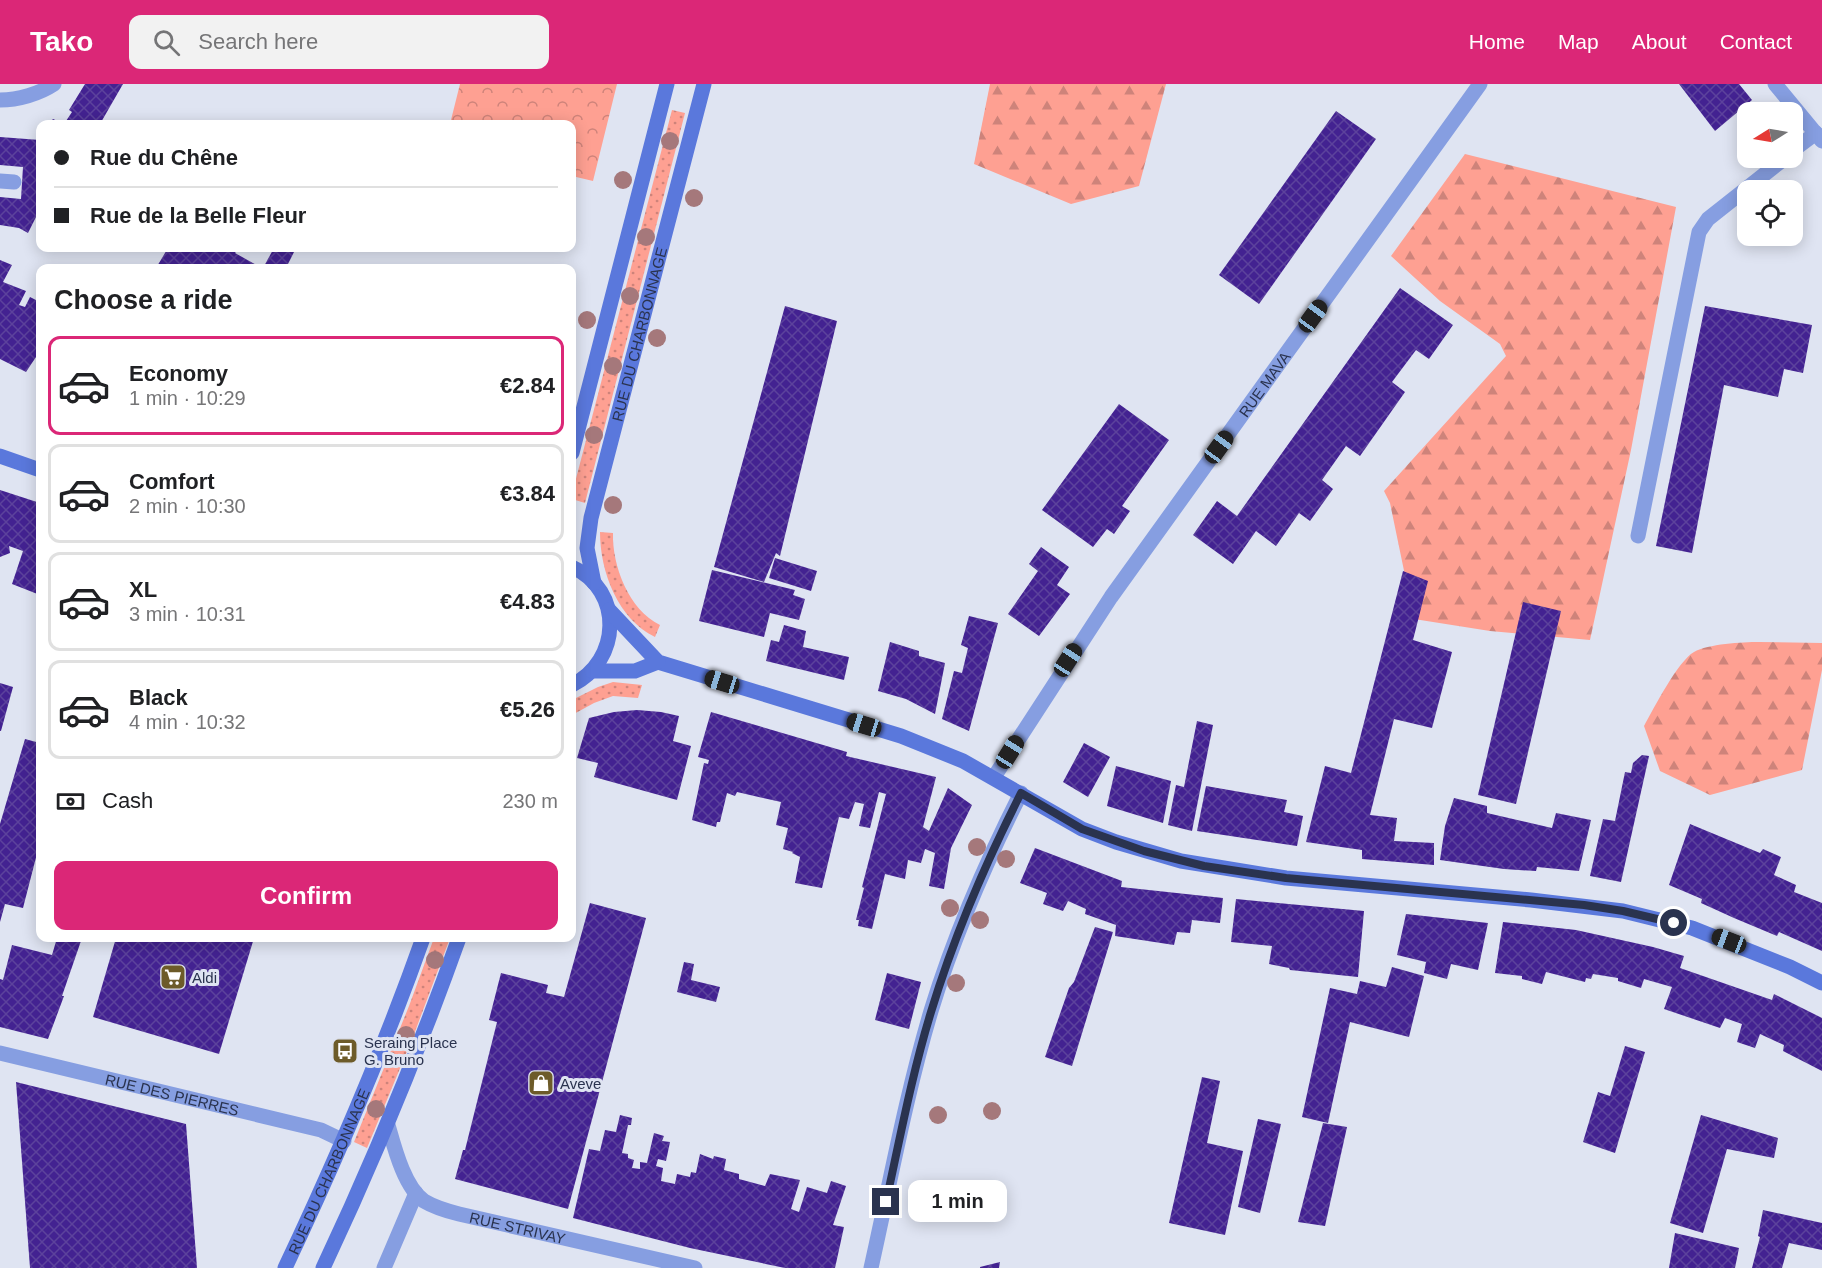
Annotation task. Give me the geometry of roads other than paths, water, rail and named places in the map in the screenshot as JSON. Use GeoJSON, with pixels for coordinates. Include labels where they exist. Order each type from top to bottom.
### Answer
{"type":"FeatureCollection","features":[{"type":"Feature","properties":{"kind":"main road"},"geometry":{"type":"LineString","coordinates":[[576,437],[667,84]]}},
{"type":"Feature","properties":{"kind":"main road","name":"RUE DU CHARBONNAGE"},"geometry":{"type":"LineString","coordinates":[[594,583],[587,548],[591,518],[704,84]]}},
{"type":"Feature","properties":{"kind":"main road"},"geometry":{"type":"LineString","coordinates":[[0,456],[36,469]]}},
{"type":"Feature","properties":{"kind":"main road"},"geometry":{"type":"LineString","coordinates":[[576,569],[594,583],[609,610],[658,663],[934,748],[994,777],[1082,829],[1116,842],[1181,861],[1286,878],[1531,900],[1623,911],[1692,928],[1780,963],[1822,983]]}},
{"type":"Feature","properties":{"kind":"main road"},"geometry":{"type":"LineString","coordinates":[[576,682],[592,672],[604,653],[610,632],[609,610]]}},
{"type":"Feature","properties":{"kind":"main road"},"geometry":{"type":"LineString","coordinates":[[592,672],[635,671],[658,663]]}},
{"type":"Feature","properties":{"kind":"main road","name":"RUE DU CHARBONNAGE"},"geometry":{"type":"LineString","coordinates":[[285,1268],[344,1141],[422,942]]}},
{"type":"Feature","properties":{"kind":"main road"},"geometry":{"type":"LineString","coordinates":[[323,1268],[388,1125],[428,1025],[458,942]]}},
{"type":"Feature","properties":{"kind":"street"},"geometry":{"type":"LineString","coordinates":[[0,100],[34,94],[54,84]]}},
{"type":"Feature","properties":{"kind":"street","name":"RUE MAVA"},"geometry":{"type":"LineString","coordinates":[[994,777],[1111,597],[1480,84]]}},
{"type":"Feature","properties":{"kind":"street"},"geometry":{"type":"LineString","coordinates":[[1775,84],[1819,137],[1803,146]]}},
{"type":"Feature","properties":{"kind":"street"},"geometry":{"type":"LineString","coordinates":[[1638,536],[1699,232],[1708,219],[1772,168]]}},
{"type":"Feature","properties":{"kind":"street"},"geometry":{"type":"LineString","coordinates":[[871,1268],[930,1013],[968,907],[1021,793]]}},
{"type":"Feature","properties":{"kind":"street","name":"RUE DES PIERRES"},"geometry":{"type":"LineString","coordinates":[[0,1053],[321,1130],[344,1141]]}},
{"type":"Feature","properties":{"kind":"street"},"geometry":{"type":"LineString","coordinates":[[384,1268],[416,1193],[402,1169],[388,1125]]}},
{"type":"Feature","properties":{"kind":"street","name":"RUE STRIVAY"},"geometry":{"type":"LineString","coordinates":[[416,1193],[423,1200],[459,1214],[695,1268]]}},
{"type":"Feature","properties":{"kind":"place","name":"Aldi"},"geometry":{"type":"Point","coordinates":[173,977]}},
{"type":"Feature","properties":{"kind":"place","name":"Seraing Place G. Bruno"},"geometry":{"type":"Point","coordinates":[345,1051]}},
{"type":"Feature","properties":{"kind":"place","name":"Aveve"},"geometry":{"type":"Point","coordinates":[541,1083]}}]}
